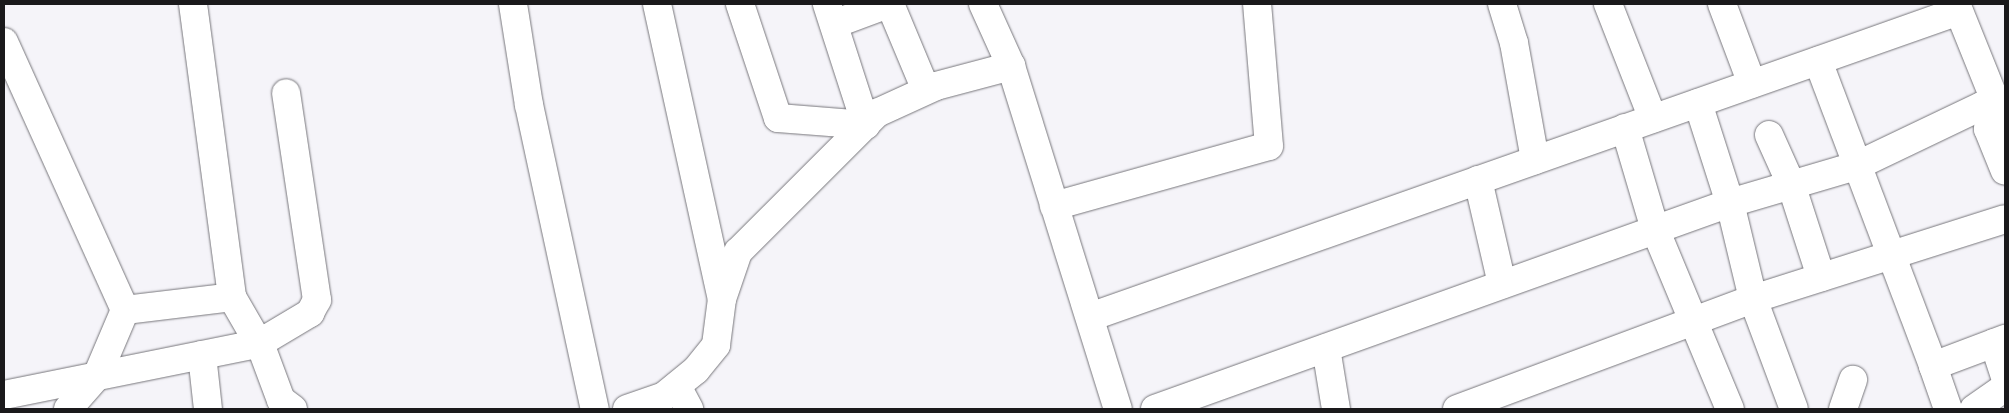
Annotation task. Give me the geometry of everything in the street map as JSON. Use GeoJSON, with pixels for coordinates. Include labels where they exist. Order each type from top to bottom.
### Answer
{"type":"FeatureCollection","features":[{"type":"Feature","properties":{"kind":"street"},"geometry":{"type":"LineString","coordinates":[[193,4],[232,296],[258,344],[281,400],[293,409]]}},
{"type":"Feature","properties":{"kind":"street"},"geometry":{"type":"LineString","coordinates":[[513,4],[529,105],[595,409]]}},
{"type":"Feature","properties":{"kind":"street"},"geometry":{"type":"LineString","coordinates":[[657,4],[722,299]]}},
{"type":"Feature","properties":{"kind":"street"},"geometry":{"type":"LineString","coordinates":[[740,4],[778,118],[866,125]]}},
{"type":"Feature","properties":{"kind":"street"},"geometry":{"type":"LineString","coordinates":[[866,125],[831,14],[889,4],[926,90]]}},
{"type":"Feature","properties":{"kind":"street"},"geometry":{"type":"LineString","coordinates":[[983,4],[1011,66],[1118,409]]}},
{"type":"Feature","properties":{"kind":"street"},"geometry":{"type":"LineString","coordinates":[[1054,206],[1269,146],[1257,4]]}},
{"type":"Feature","properties":{"kind":"street"},"geometry":{"type":"LineString","coordinates":[[1502,4],[1514,43],[1536,160]]}},
{"type":"Feature","properties":{"kind":"street"},"geometry":{"type":"LineString","coordinates":[[1608,4],[1653,119]]}},
{"type":"Feature","properties":{"kind":"street"},"geometry":{"type":"LineString","coordinates":[[1722,4],[1752,84]]}},
{"type":"Feature","properties":{"kind":"street"},"geometry":{"type":"LineString","coordinates":[[1090,317],[1959,11],[2002,112]]}},
{"type":"Feature","properties":{"kind":"street"},"geometry":{"type":"LineString","coordinates":[[4,42],[125,310],[97,376],[68,409]]}},
{"type":"Feature","properties":{"kind":"street"},"geometry":{"type":"LineString","coordinates":[[1818,61],[1948,409]]}},
{"type":"Feature","properties":{"kind":"street"},"geometry":{"type":"LineString","coordinates":[[627,409],[664,396],[683,397],[716,345],[722,299],[738,252],[877,113],[926,90],[1011,66]]}},
{"type":"Feature","properties":{"kind":"street"},"geometry":{"type":"LineString","coordinates":[[4,395],[258,344],[310,313],[317,300],[286,93]]}},
{"type":"Feature","properties":{"kind":"street"},"geometry":{"type":"LineString","coordinates":[[1698,103],[1730,203],[1753,299],[1794,409]]}},
{"type":"Feature","properties":{"kind":"street"},"geometry":{"type":"LineString","coordinates":[[1155,409],[1730,203],[1856,166],[1982,106],[2002,112]]}},
{"type":"Feature","properties":{"kind":"street"},"geometry":{"type":"LineString","coordinates":[[2002,112],[1988,130],[2005,171]]}},
{"type":"Feature","properties":{"kind":"street"},"geometry":{"type":"LineString","coordinates":[[1625,128],[1655,229],[1730,409]]}},
{"type":"Feature","properties":{"kind":"street"},"geometry":{"type":"LineString","coordinates":[[1769,135],[1791,184],[1821,277]]}},
{"type":"Feature","properties":{"kind":"street"},"geometry":{"type":"LineString","coordinates":[[1478,180],[1502,284]]}},
{"type":"Feature","properties":{"kind":"street"},"geometry":{"type":"LineString","coordinates":[[1457,409],[1753,299],[2005,219]]}},
{"type":"Feature","properties":{"kind":"street"},"geometry":{"type":"LineString","coordinates":[[125,310],[232,296]]}},
{"type":"Feature","properties":{"kind":"street"},"geometry":{"type":"LineString","coordinates":[[1933,366],[2000,341],[2005,377]]}},
{"type":"Feature","properties":{"kind":"street"},"geometry":{"type":"LineString","coordinates":[[1326,348],[1336,409]]}},
{"type":"Feature","properties":{"kind":"street"},"geometry":{"type":"LineString","coordinates":[[202,355],[208,409]]}},
{"type":"Feature","properties":{"kind":"street"},"geometry":{"type":"LineString","coordinates":[[1843,409],[1853,380]]}},
{"type":"Feature","properties":{"kind":"street"},"geometry":{"type":"LineString","coordinates":[[1974,409],[2005,387]]}}]}
